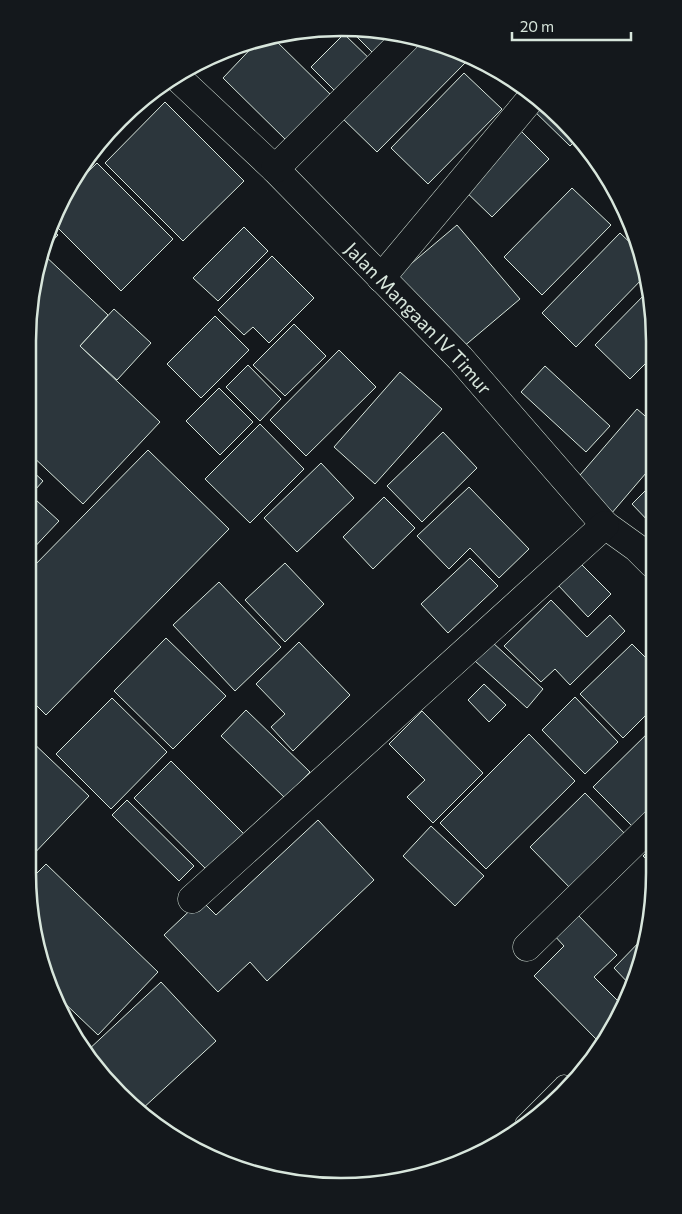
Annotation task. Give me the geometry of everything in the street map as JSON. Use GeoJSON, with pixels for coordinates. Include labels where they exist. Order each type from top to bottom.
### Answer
{"type":"FeatureCollection","features":[{"type":"Feature","properties":{"kind":"street"},"geometry":{"type":"LineString","coordinates":[[275,169],[402,42]]}},
{"type":"Feature","properties":{"kind":"street","name":"Jalan Mangaan IV Timur"},"geometry":{"type":"LineString","coordinates":[[182,82],[275,169],[460,358],[606,525],[646,547]]}},
{"type":"Feature","properties":{"kind":"street"},"geometry":{"type":"LineString","coordinates":[[382,278],[529,101]]}},
{"type":"Feature","properties":{"kind":"street"},"geometry":{"type":"LineString","coordinates":[[192,898],[606,525]]}},
{"type":"Feature","properties":{"kind":"street"},"geometry":{"type":"LineString","coordinates":[[527,947],[646,832]]}},
{"type":"Feature","properties":{"kind":"building"},"geometry":{"type":"Polygon","coordinates":[[[342,36],[346,36],[376,65],[343,99],[311,67],[342,36]]]}},
{"type":"Feature","properties":{"kind":"building"},"geometry":{"type":"Polygon","coordinates":[[[357,37],[389,40],[375,55],[357,37]]]}},
{"type":"Feature","properties":{"kind":"building"},"geometry":{"type":"Polygon","coordinates":[[[278,43],[333,97],[288,142],[223,78],[249,50],[278,43]]]}},
{"type":"Feature","properties":{"kind":"building"},"geometry":{"type":"Polygon","coordinates":[[[408,44],[439,52],[465,63],[377,152],[339,115],[408,44]]]}},
{"type":"Feature","properties":{"kind":"building"},"geometry":{"type":"Polygon","coordinates":[[[464,73],[502,109],[428,184],[391,148],[464,73]]]}},
{"type":"Feature","properties":{"kind":"building"},"geometry":{"type":"Polygon","coordinates":[[[165,102],[244,181],[183,241],[105,163],[165,102]]]}},
{"type":"Feature","properties":{"kind":"building"},"geometry":{"type":"Polygon","coordinates":[[[532,103],[573,143],[570,146],[529,106],[532,103]]]}},
{"type":"Feature","properties":{"kind":"building"},"geometry":{"type":"Polygon","coordinates":[[[518,128],[549,159],[492,217],[461,187],[518,128]]]}},
{"type":"Feature","properties":{"kind":"building"},"geometry":{"type":"Polygon","coordinates":[[[97,163],[173,239],[121,291],[58,228],[77,189],[89,171],[97,163]]]}},
{"type":"Feature","properties":{"kind":"building"},"geometry":{"type":"Polygon","coordinates":[[[572,188],[611,225],[542,295],[504,257],[572,188]]]}},
{"type":"Feature","properties":{"kind":"building"},"geometry":{"type":"Polygon","coordinates":[[[457,225],[520,299],[456,353],[393,279],[457,225]]]}},
{"type":"Feature","properties":{"kind":"building"},"geometry":{"type":"Polygon","coordinates":[[[244,227],[268,251],[218,301],[193,278],[244,227]]]}},
{"type":"Feature","properties":{"kind":"building"},"geometry":{"type":"Polygon","coordinates":[[[620,233],[630,242],[640,281],[576,347],[542,313],[620,233]]]}},
{"type":"Feature","properties":{"kind":"building"},"geometry":{"type":"Polygon","coordinates":[[[272,256],[314,298],[269,343],[253,327],[244,335],[218,310],[272,256]]]}},
{"type":"Feature","properties":{"kind":"building"},"geometry":{"type":"Polygon","coordinates":[[[48,259],[108,315],[80,346],[160,422],[83,504],[36,460],[37,321],[42,282],[48,259]]]}},
{"type":"Feature","properties":{"kind":"building"},"geometry":{"type":"Polygon","coordinates":[[[642,297],[646,363],[630,379],[595,345],[642,297]]]}},
{"type":"Feature","properties":{"kind":"building"},"geometry":{"type":"Polygon","coordinates":[[[114,309],[151,343],[117,380],[80,346],[114,309]]]}},
{"type":"Feature","properties":{"kind":"building"},"geometry":{"type":"Polygon","coordinates":[[[215,316],[249,350],[201,398],[167,364],[215,316]]]}},
{"type":"Feature","properties":{"kind":"building"},"geometry":{"type":"Polygon","coordinates":[[[294,324],[326,356],[285,396],[253,365],[294,324]]]}},
{"type":"Feature","properties":{"kind":"building"},"geometry":{"type":"Polygon","coordinates":[[[339,350],[376,387],[306,456],[270,420],[339,350]]]}},
{"type":"Feature","properties":{"kind":"building"},"geometry":{"type":"Polygon","coordinates":[[[248,365],[281,399],[260,421],[226,387],[248,365]]]}},
{"type":"Feature","properties":{"kind":"building"},"geometry":{"type":"Polygon","coordinates":[[[545,366],[610,426],[586,452],[521,392],[545,366]]]}},
{"type":"Feature","properties":{"kind":"building"},"geometry":{"type":"Polygon","coordinates":[[[400,372],[442,409],[375,484],[334,447],[400,372]]]}},
{"type":"Feature","properties":{"kind":"building"},"geometry":{"type":"Polygon","coordinates":[[[219,388],[253,422],[220,455],[186,421],[219,388]]]}},
{"type":"Feature","properties":{"kind":"building"},"geometry":{"type":"Polygon","coordinates":[[[637,409],[646,417],[646,473],[611,514],[574,482],[637,409]]]}},
{"type":"Feature","properties":{"kind":"building"},"geometry":{"type":"Polygon","coordinates":[[[260,424],[304,469],[250,523],[205,479],[260,424]]]}},
{"type":"Feature","properties":{"kind":"building"},"geometry":{"type":"Polygon","coordinates":[[[443,432],[477,468],[422,522],[387,486],[443,432]]]}},
{"type":"Feature","properties":{"kind":"building"},"geometry":{"type":"Polygon","coordinates":[[[148,450],[229,529],[46,715],[36,705],[36,564],[148,450]]]}},
{"type":"Feature","properties":{"kind":"building"},"geometry":{"type":"Polygon","coordinates":[[[321,463],[354,498],[297,552],[264,518],[321,463]]]}},
{"type":"Feature","properties":{"kind":"building"},"geometry":{"type":"Polygon","coordinates":[[[36,474],[43,481],[36,489],[36,474]]]}},
{"type":"Feature","properties":{"kind":"building"},"geometry":{"type":"Polygon","coordinates":[[[469,487],[529,549],[499,578],[470,548],[449,569],[417,536],[469,487]]]}},
{"type":"Feature","properties":{"kind":"building"},"geometry":{"type":"Polygon","coordinates":[[[646,490],[646,519],[632,504],[646,490]]]}},
{"type":"Feature","properties":{"kind":"building"},"geometry":{"type":"Polygon","coordinates":[[[384,497],[415,528],[373,569],[343,537],[384,497]]]}},
{"type":"Feature","properties":{"kind":"building"},"geometry":{"type":"Polygon","coordinates":[[[36,500],[59,521],[36,545],[36,500]]]}},
{"type":"Feature","properties":{"kind":"building"},"geometry":{"type":"Polygon","coordinates":[[[470,558],[498,586],[448,633],[421,604],[470,558]]]}},
{"type":"Feature","properties":{"kind":"building"},"geometry":{"type":"Polygon","coordinates":[[[285,563],[324,604],[285,642],[245,600],[285,563]]]}},
{"type":"Feature","properties":{"kind":"building"},"geometry":{"type":"Polygon","coordinates":[[[580,563],[611,594],[588,617],[558,585],[580,563]]]}},
{"type":"Feature","properties":{"kind":"building"},"geometry":{"type":"Polygon","coordinates":[[[219,582],[281,647],[235,691],[173,625],[219,582]]]}},
{"type":"Feature","properties":{"kind":"building"},"geometry":{"type":"Polygon","coordinates":[[[551,600],[587,637],[610,615],[625,631],[570,685],[555,669],[541,682],[504,646],[551,600]]]}},
{"type":"Feature","properties":{"kind":"building"},"geometry":{"type":"Polygon","coordinates":[[[166,638],[226,696],[173,749],[114,691],[166,638]]]}},
{"type":"Feature","properties":{"kind":"building"},"geometry":{"type":"Polygon","coordinates":[[[299,642],[350,695],[293,751],[271,727],[285,714],[256,684],[299,642]]]}},
{"type":"Feature","properties":{"kind":"building"},"geometry":{"type":"Polygon","coordinates":[[[492,642],[543,689],[527,708],[475,661],[492,642]]]}},
{"type":"Feature","properties":{"kind":"building"},"geometry":{"type":"Polygon","coordinates":[[[632,644],[646,658],[646,715],[623,738],[580,694],[632,644]]]}},
{"type":"Feature","properties":{"kind":"building"},"geometry":{"type":"Polygon","coordinates":[[[484,684],[506,705],[489,722],[468,700],[484,684]]]}},
{"type":"Feature","properties":{"kind":"building"},"geometry":{"type":"Polygon","coordinates":[[[575,697],[618,742],[585,774],[542,730],[575,697]]]}},
{"type":"Feature","properties":{"kind":"building"},"geometry":{"type":"Polygon","coordinates":[[[112,698],[167,752],[111,809],[56,754],[112,698]]]}},
{"type":"Feature","properties":{"kind":"building"},"geometry":{"type":"Polygon","coordinates":[[[246,710],[310,772],[285,798],[221,736],[246,710]]]}},
{"type":"Feature","properties":{"kind":"building"},"geometry":{"type":"Polygon","coordinates":[[[422,711],[483,773],[433,823],[407,797],[425,780],[389,744],[422,711]]]}},
{"type":"Feature","properties":{"kind":"building"},"geometry":{"type":"Polygon","coordinates":[[[529,734],[575,781],[486,869],[440,823],[529,734]]]}},
{"type":"Feature","properties":{"kind":"building"},"geometry":{"type":"Polygon","coordinates":[[[646,735],[646,818],[635,829],[593,787],[646,735]]]}},
{"type":"Feature","properties":{"kind":"building"},"geometry":{"type":"Polygon","coordinates":[[[36,746],[89,796],[36,852],[36,746]]]}},
{"type":"Feature","properties":{"kind":"building"},"geometry":{"type":"Polygon","coordinates":[[[171,761],[244,834],[208,871],[134,798],[171,761]]]}},
{"type":"Feature","properties":{"kind":"building"},"geometry":{"type":"Polygon","coordinates":[[[585,793],[629,838],[574,892],[530,847],[585,793]]]}},
{"type":"Feature","properties":{"kind":"building"},"geometry":{"type":"Polygon","coordinates":[[[127,800],[194,866],[179,881],[112,815],[127,800]]]}},
{"type":"Feature","properties":{"kind":"building"},"geometry":{"type":"Polygon","coordinates":[[[318,820],[374,880],[267,981],[250,962],[218,992],[164,935],[201,900],[216,915],[318,820]]]}},
{"type":"Feature","properties":{"kind":"building"},"geometry":{"type":"Polygon","coordinates":[[[431,826],[484,876],[455,906],[403,856],[431,826]]]}},
{"type":"Feature","properties":{"kind":"building"},"geometry":{"type":"Polygon","coordinates":[[[46,864],[158,972],[98,1035],[66,1005],[59,990],[42,932],[36,874],[46,864]]]}},
{"type":"Feature","properties":{"kind":"building"},"geometry":{"type":"Polygon","coordinates":[[[575,912],[617,955],[594,977],[618,1001],[596,1039],[534,976],[564,946],[553,934],[575,912]]]}},
{"type":"Feature","properties":{"kind":"building"},"geometry":{"type":"Polygon","coordinates":[[[637,944],[626,981],[614,968],[637,944]]]}},
{"type":"Feature","properties":{"kind":"building"},"geometry":{"type":"Polygon","coordinates":[[[161,982],[216,1041],[145,1106],[112,1074],[91,1047],[161,982]]]}}]}
